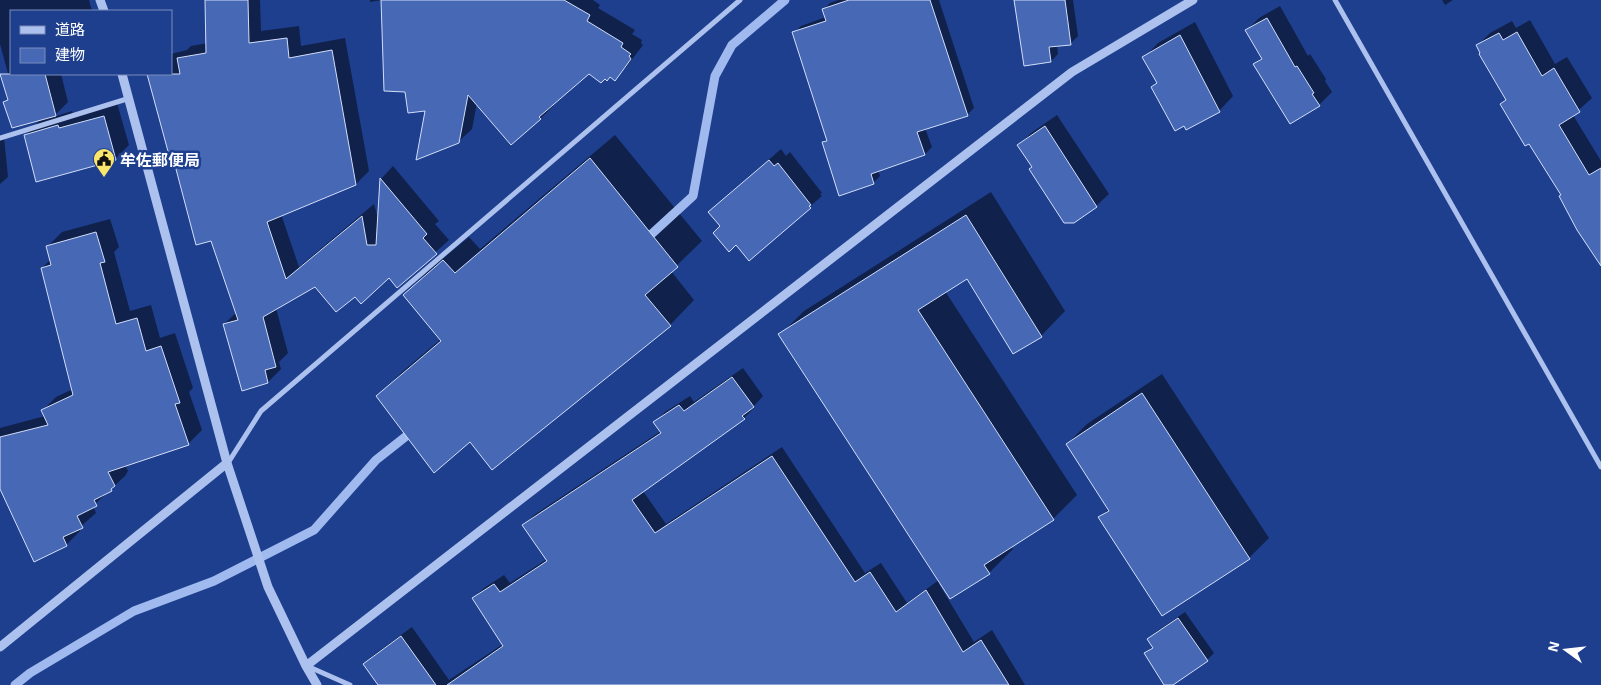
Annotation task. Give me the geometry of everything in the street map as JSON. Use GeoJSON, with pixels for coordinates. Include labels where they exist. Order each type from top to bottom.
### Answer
{"type":"FeatureCollection","features":[{"type":"Feature","properties":{"kind":"street"},"geometry":{"type":"LineString","coordinates":[[0,647],[227,463],[261,410],[740,0]]}},
{"type":"Feature","properties":{"kind":"street"},"geometry":{"type":"LineString","coordinates":[[306,666],[1072,72],[1193,0]]}},
{"type":"Feature","properties":{"kind":"street"},"geometry":{"type":"LineString","coordinates":[[1336,0],[1601,467]]}},
{"type":"Feature","properties":{"kind":"street"},"geometry":{"type":"LineString","coordinates":[[122,75],[227,463],[268,587],[317,685]]}},
{"type":"Feature","properties":{"kind":"street"},"geometry":{"type":"LineString","coordinates":[[0,138],[130,98]]}},
{"type":"Feature","properties":{"kind":"street"},"geometry":{"type":"LineString","coordinates":[[306,666],[350,685]]}},
{"type":"Feature","properties":{"kind":"building"},"geometry":{"type":"Polygon","coordinates":[[[205,0],[248,0],[249,43],[287,38],[289,58],[332,50],[356,185],[267,222],[286,279],[362,216],[367,245],[376,245],[380,178],[427,234],[423,238],[437,254],[397,288],[389,278],[361,304],[355,297],[336,312],[315,287],[263,317],[276,367],[265,370],[268,383],[242,391],[223,324],[238,320],[211,241],[196,245],[172,154],[169,155],[147,75],[180,74],[177,58],[206,53],[205,0]]]}},
{"type":"Feature","properties":{"kind":"building"},"geometry":{"type":"Polygon","coordinates":[[[381,0],[564,0],[590,15],[587,21],[623,43],[621,47],[631,54],[629,56],[631,59],[615,81],[610,77],[607,81],[605,79],[601,83],[589,74],[539,117],[541,119],[511,145],[468,95],[459,143],[416,160],[425,111],[408,113],[405,92],[384,91],[381,0]]]}},
{"type":"Feature","properties":{"kind":"building"},"geometry":{"type":"Polygon","coordinates":[[[849,0],[930,0],[968,116],[917,132],[925,155],[871,174],[874,184],[839,196],[822,142],[827,141],[792,32],[826,21],[822,9],[849,0]]]}},
{"type":"Feature","properties":{"kind":"building"},"geometry":{"type":"Polygon","coordinates":[[[1014,0],[1065,0],[1071,45],[1049,47],[1051,62],[1024,66],[1014,0]]]}},
{"type":"Feature","properties":{"kind":"building"},"geometry":{"type":"Polygon","coordinates":[[[1267,18],[1295,67],[1297,66],[1314,93],[1312,94],[1320,106],[1290,124],[1253,64],[1262,59],[1245,30],[1267,18]]]}},
{"type":"Feature","properties":{"kind":"building"},"geometry":{"type":"Polygon","coordinates":[[[1517,32],[1542,76],[1554,68],[1580,112],[1559,125],[1589,175],[1601,168],[1601,266],[1577,230],[1559,196],[1561,195],[1529,144],[1525,146],[1500,104],[1506,100],[1479,54],[1476,45],[1499,33],[1503,40],[1517,32]]]}},
{"type":"Feature","properties":{"kind":"building"},"geometry":{"type":"Polygon","coordinates":[[[1180,35],[1220,112],[1186,130],[1184,126],[1175,131],[1151,87],[1157,83],[1142,57],[1180,35]]]}},
{"type":"Feature","properties":{"kind":"building"},"geometry":{"type":"Polygon","coordinates":[[[0,74],[45,75],[56,116],[12,128],[3,102],[8,100],[0,74]]]}},
{"type":"Feature","properties":{"kind":"building"},"geometry":{"type":"Polygon","coordinates":[[[104,116],[116,160],[36,182],[24,135],[58,125],[59,128],[104,116]]]}},
{"type":"Feature","properties":{"kind":"building"},"geometry":{"type":"Polygon","coordinates":[[[1045,126],[1097,207],[1074,223],[1064,223],[1029,169],[1032,167],[1017,145],[1045,126]]]}},
{"type":"Feature","properties":{"kind":"building"},"geometry":{"type":"Polygon","coordinates":[[[590,158],[678,267],[645,295],[671,326],[492,470],[470,442],[434,473],[376,396],[441,341],[403,295],[443,260],[455,273],[590,158]]]}},
{"type":"Feature","properties":{"kind":"building"},"geometry":{"type":"Polygon","coordinates":[[[769,160],[774,166],[778,163],[811,205],[809,206],[811,208],[749,261],[736,245],[729,252],[713,233],[720,226],[708,212],[769,160]]]}},
{"type":"Feature","properties":{"kind":"building"},"geometry":{"type":"Polygon","coordinates":[[[966,215],[1042,337],[1013,354],[967,279],[918,310],[1054,520],[984,565],[990,574],[950,599],[778,334],[966,215]]]}},
{"type":"Feature","properties":{"kind":"building"},"geometry":{"type":"Polygon","coordinates":[[[96,232],[105,262],[100,263],[116,324],[137,318],[146,351],[161,346],[180,403],[175,404],[189,445],[108,472],[115,486],[111,489],[112,491],[94,500],[97,506],[77,516],[83,528],[63,537],[67,546],[34,562],[0,489],[0,437],[48,425],[41,410],[73,395],[41,268],[51,265],[46,246],[96,232]]]}},
{"type":"Feature","properties":{"kind":"building"},"geometry":{"type":"Polygon","coordinates":[[[732,377],[754,407],[742,416],[745,419],[632,500],[655,533],[772,456],[855,582],[870,572],[896,612],[926,590],[963,652],[981,640],[1009,685],[447,685],[503,646],[472,598],[494,584],[500,592],[547,561],[522,525],[661,433],[653,422],[679,405],[684,411],[732,377]]]}},
{"type":"Feature","properties":{"kind":"building"},"geometry":{"type":"Polygon","coordinates":[[[1142,393],[1250,559],[1162,616],[1098,517],[1109,511],[1066,444],[1142,393]]]}},
{"type":"Feature","properties":{"kind":"building"},"geometry":{"type":"Polygon","coordinates":[[[1178,618],[1208,661],[1173,685],[1164,685],[1144,653],[1153,648],[1147,639],[1178,618]]]}},
{"type":"Feature","properties":{"kind":"building"},"geometry":{"type":"Polygon","coordinates":[[[401,636],[436,685],[378,685],[363,664],[401,636]]]}},
{"type":"Feature","properties":{"kind":"waterway"},"geometry":{"type":"LineString","coordinates":[[644,241],[693,196],[715,76],[732,45],[785,0]]}},
{"type":"Feature","properties":{"kind":"waterway"},"geometry":{"type":"LineString","coordinates":[[15,685],[30,673],[134,611],[214,581],[314,530],[376,460],[414,430]]}},
{"type":"Feature","properties":{"kind":"place","name":"牟佐郵便局"},"geometry":{"type":"Point","coordinates":[104,178]}}]}
